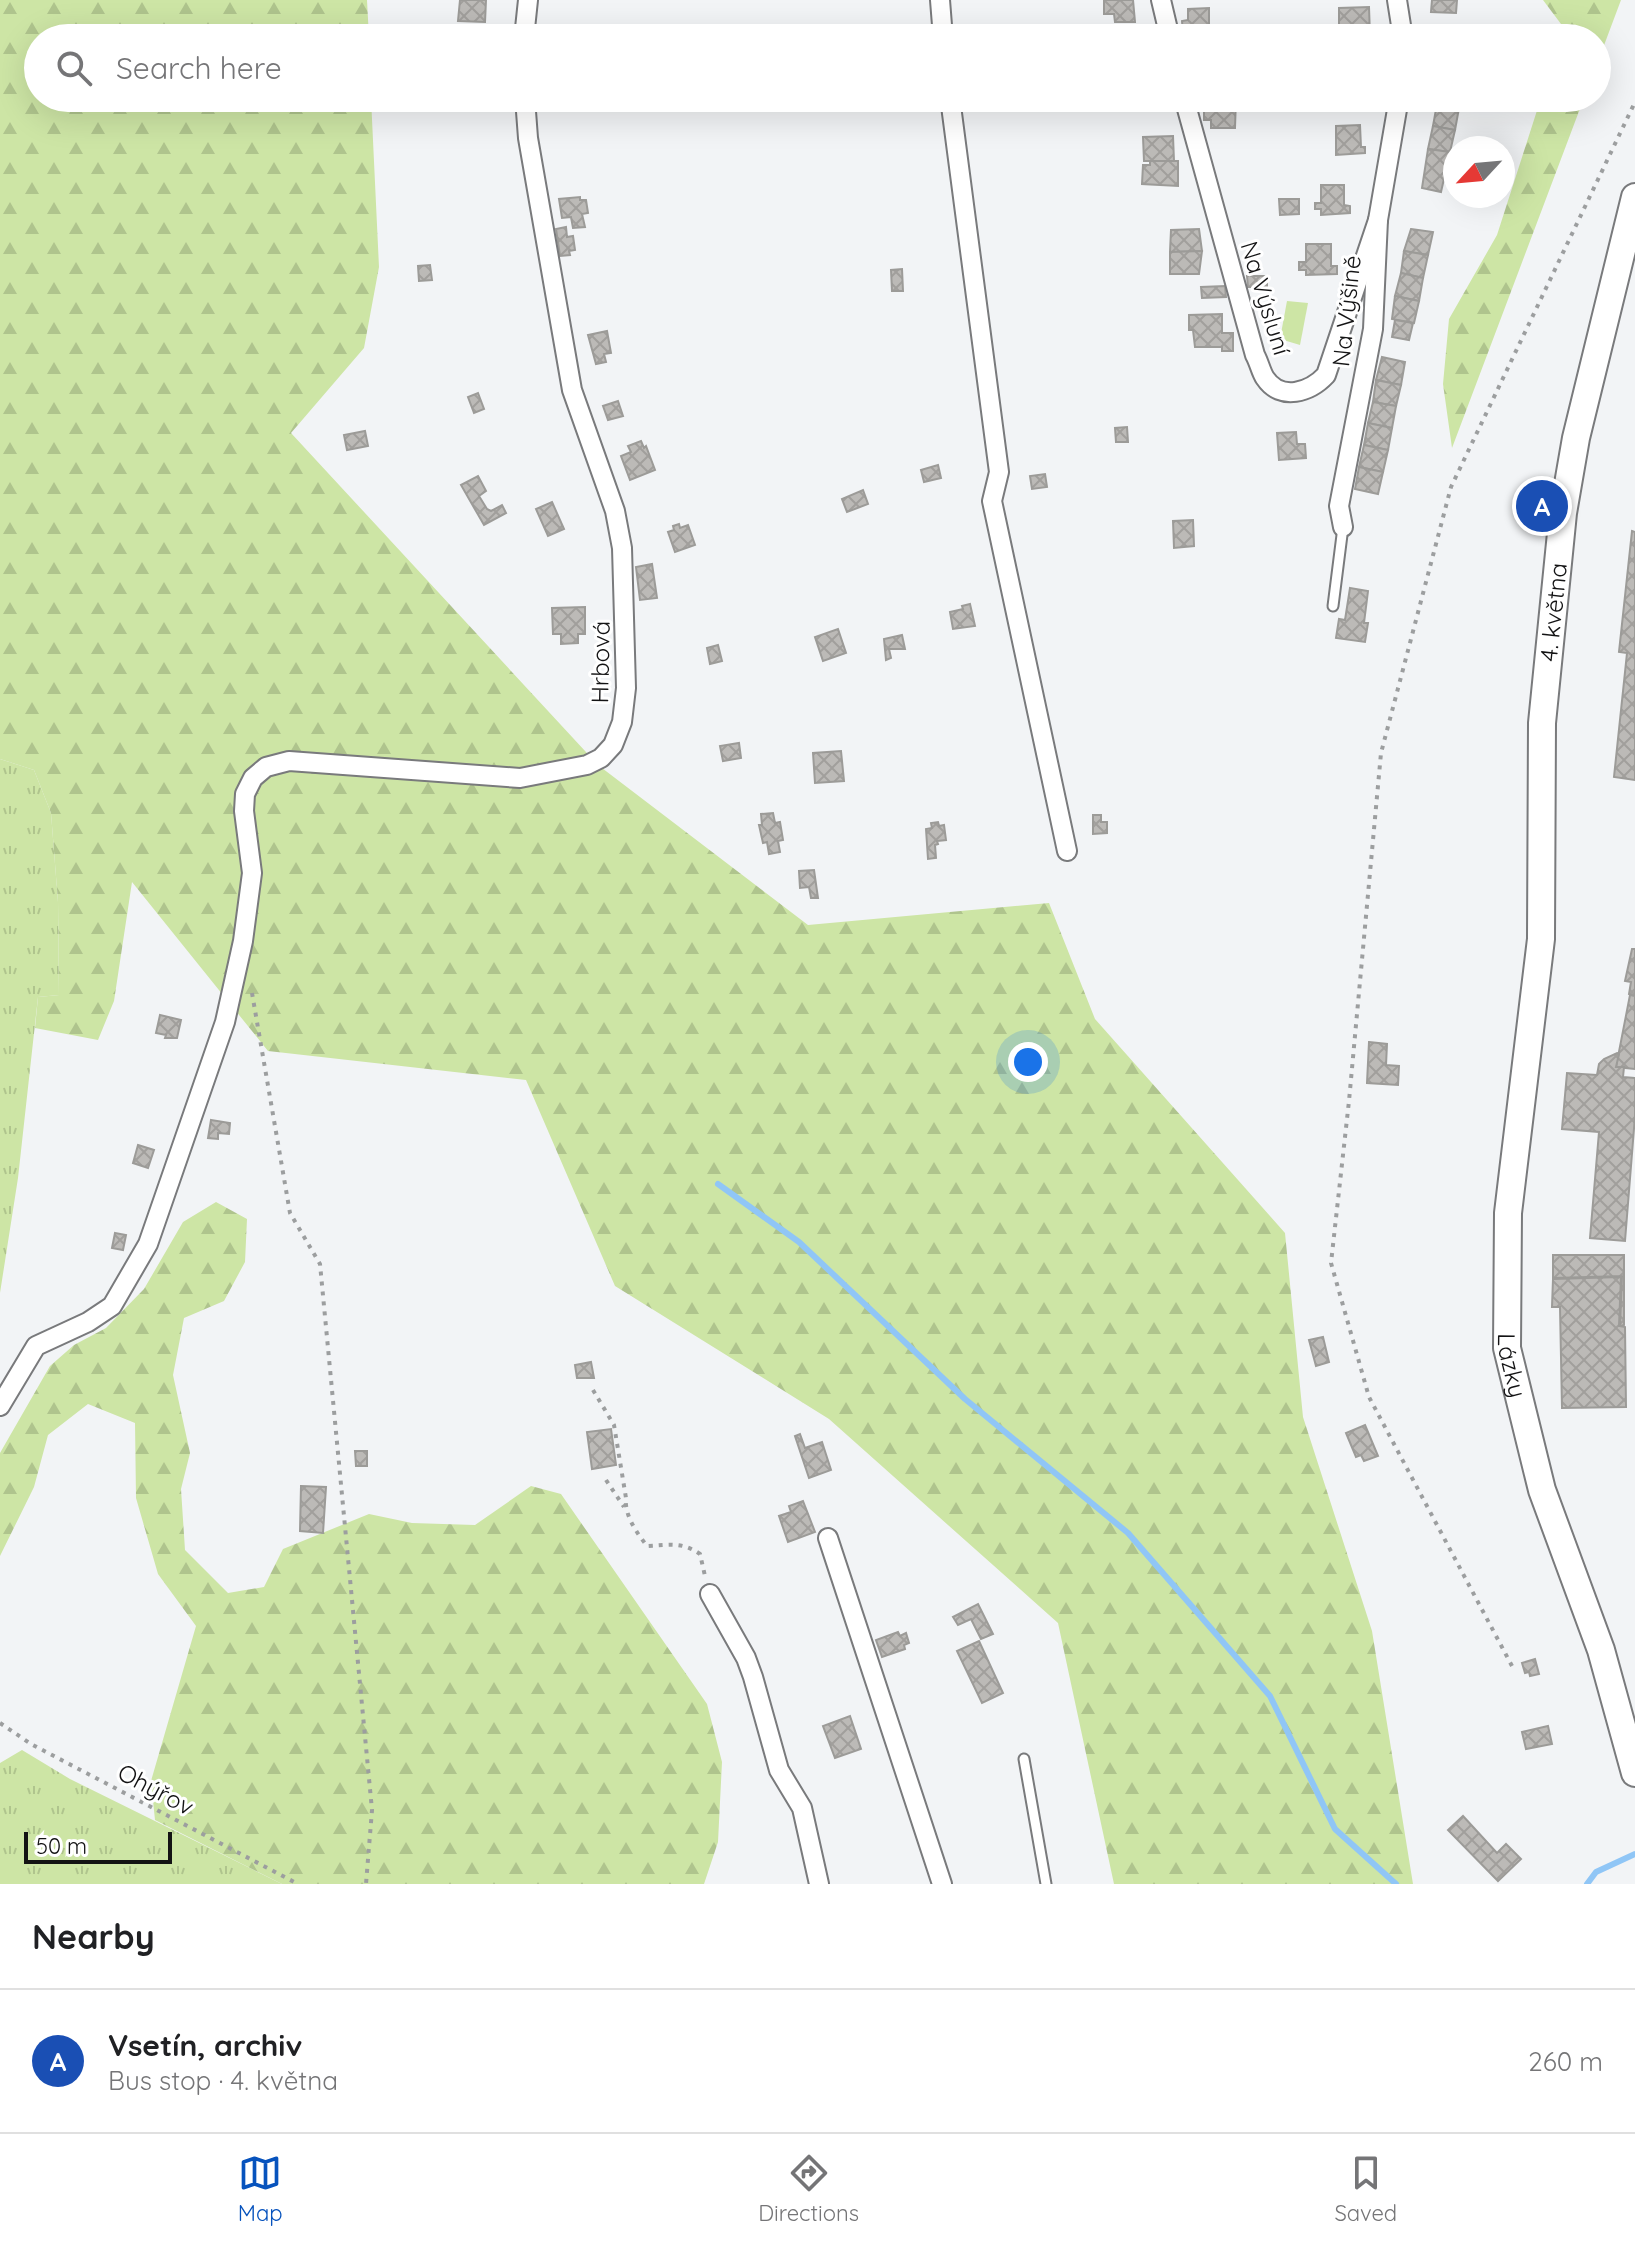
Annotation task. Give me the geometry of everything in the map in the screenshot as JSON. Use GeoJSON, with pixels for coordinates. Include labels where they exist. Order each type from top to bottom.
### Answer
{"type":"FeatureCollection","features":[{"type":"Feature","properties":{"kind":"street"},"geometry":{"type":"LineString","coordinates":[[525,24],[528,0]]}},
{"type":"Feature","properties":{"kind":"street"},"geometry":{"type":"LineString","coordinates":[[940,0],[942,24]]}},
{"type":"Feature","properties":{"kind":"street"},"geometry":{"type":"LineString","coordinates":[[1161,0],[1167,24]]}},
{"type":"Feature","properties":{"kind":"street"},"geometry":{"type":"LineString","coordinates":[[1397,0],[1401,24]]}},
{"type":"Feature","properties":{"kind":"street","name":"Hrbová"},"geometry":{"type":"LineString","coordinates":[[0,1406],[36,1346],[88,1322],[112,1306],[143,1255],[225,1022],[243,941],[252,873],[244,811],[245,794],[253,778],[266,767],[289,761],[520,778],[587,765],[601,758],[613,745],[622,722],[626,688],[622,548],[615,511],[572,390],[526,112]]}},
{"type":"Feature","properties":{"kind":"street"},"geometry":{"type":"LineString","coordinates":[[952,112],[999,472],[992,501],[1067,851]]}},
{"type":"Feature","properties":{"kind":"street","name":"Na Výsluní"},"geometry":{"type":"LineString","coordinates":[[1188,112],[1255,355],[1266,380],[1278,390],[1288,393],[1305,390],[1317,385],[1326,375],[1378,220]]}},
{"type":"Feature","properties":{"kind":"street","name":"Na Výšině"},"geometry":{"type":"LineString","coordinates":[[1343,527],[1339,506],[1373,329],[1378,220],[1397,112]]}},
{"type":"Feature","properties":{"kind":"street","name":"4. května"},"geometry":{"type":"LineString","coordinates":[[1541,939],[1542,723],[1563,513],[1576,438],[1635,197]]}},
{"type":"Feature","properties":{"kind":"street","name":"Lázky"},"geometry":{"type":"LineString","coordinates":[[1541,939],[1508,1213],[1507,1348],[1542,1490],[1601,1650],[1635,1773]]}},
{"type":"Feature","properties":{"kind":"street"},"geometry":{"type":"LineString","coordinates":[[828,1538],[942,1884]]}},
{"type":"Feature","properties":{"kind":"street"},"geometry":{"type":"LineString","coordinates":[[710,1594],[746,1658],[779,1770],[802,1808],[819,1884]]}},
{"type":"Feature","properties":{"kind":"lane"},"geometry":{"type":"LineString","coordinates":[[1333,606],[1343,527]]}},
{"type":"Feature","properties":{"kind":"lane"},"geometry":{"type":"LineString","coordinates":[[1024,1759],[1046,1884]]}},
{"type":"Feature","properties":{"kind":"path"},"geometry":{"type":"LineString","coordinates":[[1512,1666],[1369,1397],[1331,1263],[1381,753],[1451,487],[1635,102]]}},
{"type":"Feature","properties":{"kind":"path"},"geometry":{"type":"LineString","coordinates":[[251,987],[290,1213],[320,1264],[372,1810],[366,1884]]}},
{"type":"Feature","properties":{"kind":"path"},"geometry":{"type":"LineString","coordinates":[[593,1390],[610,1415],[618,1438],[625,1509]]}},
{"type":"Feature","properties":{"kind":"path"},"geometry":{"type":"LineString","coordinates":[[606,1480],[647,1546],[682,1545],[700,1554],[710,1594]]}},
{"type":"Feature","properties":{"kind":"path","name":"Ohýřov"},"geometry":{"type":"LineString","coordinates":[[0,1723],[31,1744],[298,1884]]}},
{"type":"Feature","properties":{"kind":"green space"},"geometry":{"type":"Polygon","coordinates":[[[0,0],[367,0],[368,24],[24,24],[24,112],[372,112],[379,267],[364,348],[291,433],[598,765],[808,925],[1049,903],[1095,1019],[1285,1233],[1303,1417],[1372,1631],[1413,1884],[1114,1884],[1058,1623],[829,1419],[615,1286],[526,1080],[268,1051],[132,882],[114,1001],[98,1040],[35,1028],[38,997],[59,995],[58,902],[51,813],[34,770],[0,759],[0,0]]]}},
{"type":"Feature","properties":{"kind":"green space"},"geometry":{"type":"Polygon","coordinates":[[[1543,0],[1621,0],[1611,27],[1611,24],[1561,24],[1543,0]]]}},
{"type":"Feature","properties":{"kind":"green space"},"geometry":{"type":"Polygon","coordinates":[[[1537,112],[1579,112],[1452,448],[1443,384],[1449,319],[1497,235],[1506,208],[1515,208],[1515,179],[1537,112]]]}},
{"type":"Feature","properties":{"kind":"green space"},"geometry":{"type":"Polygon","coordinates":[[[1287,301],[1308,303],[1300,345],[1280,339],[1287,301]]]}},
{"type":"Feature","properties":{"kind":"green space"},"geometry":{"type":"Polygon","coordinates":[[[0,759],[34,770],[51,813],[58,902],[59,995],[38,997],[18,1178],[0,1293],[0,759]]]}},
{"type":"Feature","properties":{"kind":"green space"},"geometry":{"type":"Polygon","coordinates":[[[216,1202],[247,1219],[245,1262],[224,1301],[184,1318],[173,1375],[190,1453],[181,1489],[185,1550],[228,1593],[264,1587],[283,1549],[369,1514],[412,1523],[475,1525],[531,1486],[561,1494],[707,1704],[722,1762],[718,1842],[704,1884],[282,1884],[155,1820],[151,1781],[196,1626],[158,1574],[136,1498],[135,1423],[88,1404],[48,1435],[34,1487],[0,1556],[0,1453],[50,1366],[74,1345],[106,1328],[144,1289],[183,1222],[216,1202]]]}},
{"type":"Feature","properties":{"kind":"green space"},"geometry":{"type":"Polygon","coordinates":[[[22,1750],[70,1779],[282,1884],[0,1884],[0,1763],[22,1750]]]}},
{"type":"Feature","properties":{"kind":"building"},"geometry":{"type":"Polygon","coordinates":[[[460,0],[486,0],[485,22],[458,21],[460,0]]]}},
{"type":"Feature","properties":{"kind":"building"},"geometry":{"type":"Polygon","coordinates":[[[1104,0],[1133,0],[1135,22],[1115,22],[1114,14],[1104,14],[1104,0]]]}},
{"type":"Feature","properties":{"kind":"building"},"geometry":{"type":"Polygon","coordinates":[[[1432,0],[1457,0],[1456,13],[1431,12],[1432,0]]]}},
{"type":"Feature","properties":{"kind":"building"},"geometry":{"type":"Polygon","coordinates":[[[1369,7],[1370,24],[1339,24],[1339,8],[1369,7]]]}},
{"type":"Feature","properties":{"kind":"building"},"geometry":{"type":"Polygon","coordinates":[[[1209,8],[1209,24],[1182,24],[1182,21],[1188,20],[1188,9],[1209,8]]]}},
{"type":"Feature","properties":{"kind":"building"},"geometry":{"type":"Polygon","coordinates":[[[1204,112],[1236,112],[1235,128],[1211,128],[1211,120],[1204,120],[1204,112]]]}},
{"type":"Feature","properties":{"kind":"building"},"geometry":{"type":"Polygon","coordinates":[[[1436,112],[1458,112],[1455,130],[1433,126],[1436,112]]]}},
{"type":"Feature","properties":{"kind":"building"},"geometry":{"type":"Polygon","coordinates":[[[1360,125],[1361,147],[1365,147],[1365,153],[1336,155],[1336,126],[1360,125]]]}},
{"type":"Feature","properties":{"kind":"building"},"geometry":{"type":"Polygon","coordinates":[[[1433,126],[1455,130],[1454,136],[1443,136],[1443,151],[1428,149],[1433,126]]]}},
{"type":"Feature","properties":{"kind":"building"},"geometry":{"type":"Polygon","coordinates":[[[1173,136],[1174,161],[1144,161],[1143,137],[1173,136]]]}},
{"type":"Feature","properties":{"kind":"building"},"geometry":{"type":"Polygon","coordinates":[[[1428,149],[1443,151],[1441,192],[1422,188],[1428,149]]]}},
{"type":"Feature","properties":{"kind":"building"},"geometry":{"type":"Polygon","coordinates":[[[1150,161],[1178,161],[1178,186],[1142,184],[1143,165],[1150,165],[1150,161]]]}},
{"type":"Feature","properties":{"kind":"building"},"geometry":{"type":"Polygon","coordinates":[[[1321,185],[1344,185],[1344,205],[1350,206],[1350,213],[1321,215],[1321,209],[1315,209],[1315,203],[1321,203],[1321,185]]]}},
{"type":"Feature","properties":{"kind":"building"},"geometry":{"type":"Polygon","coordinates":[[[580,197],[580,200],[586,200],[588,213],[582,214],[585,227],[573,228],[571,217],[562,218],[559,199],[580,197]]]}},
{"type":"Feature","properties":{"kind":"building"},"geometry":{"type":"Polygon","coordinates":[[[1279,199],[1299,199],[1299,214],[1280,215],[1279,199]]]}},
{"type":"Feature","properties":{"kind":"building"},"geometry":{"type":"Polygon","coordinates":[[[566,227],[567,237],[573,236],[575,250],[569,251],[570,255],[560,256],[556,229],[566,227]]]}},
{"type":"Feature","properties":{"kind":"building"},"geometry":{"type":"Polygon","coordinates":[[[1199,229],[1202,251],[1170,252],[1171,230],[1199,229]]]}},
{"type":"Feature","properties":{"kind":"building"},"geometry":{"type":"Polygon","coordinates":[[[1411,229],[1433,232],[1428,255],[1404,251],[1411,229]]]}},
{"type":"Feature","properties":{"kind":"building"},"geometry":{"type":"Polygon","coordinates":[[[1306,244],[1331,244],[1331,266],[1337,266],[1337,274],[1306,275],[1306,270],[1299,270],[1299,262],[1306,262],[1306,244]]]}},
{"type":"Feature","properties":{"kind":"building"},"geometry":{"type":"Polygon","coordinates":[[[1202,251],[1199,274],[1170,274],[1170,252],[1202,251]]]}},
{"type":"Feature","properties":{"kind":"building"},"geometry":{"type":"Polygon","coordinates":[[[1404,251],[1428,255],[1423,278],[1401,273],[1404,251]]]}},
{"type":"Feature","properties":{"kind":"building"},"geometry":{"type":"Polygon","coordinates":[[[430,265],[432,280],[419,281],[418,266],[430,265]]]}},
{"type":"Feature","properties":{"kind":"building"},"geometry":{"type":"Polygon","coordinates":[[[902,269],[903,291],[892,291],[891,270],[902,269]]]}},
{"type":"Feature","properties":{"kind":"building"},"geometry":{"type":"Polygon","coordinates":[[[1401,273],[1423,278],[1419,301],[1395,296],[1401,273]]]}},
{"type":"Feature","properties":{"kind":"building"},"geometry":{"type":"Polygon","coordinates":[[[1247,276],[1267,276],[1267,287],[1248,287],[1247,276]]]}},
{"type":"Feature","properties":{"kind":"building"},"geometry":{"type":"Polygon","coordinates":[[[1225,286],[1226,297],[1202,298],[1201,287],[1225,286]]]}},
{"type":"Feature","properties":{"kind":"building"},"geometry":{"type":"Polygon","coordinates":[[[1395,296],[1419,301],[1414,323],[1392,319],[1395,296]]]}},
{"type":"Feature","properties":{"kind":"building"},"geometry":{"type":"Polygon","coordinates":[[[1222,314],[1222,333],[1233,333],[1233,351],[1222,351],[1222,347],[1195,347],[1193,330],[1189,330],[1189,315],[1222,314]]]}},
{"type":"Feature","properties":{"kind":"building"},"geometry":{"type":"Polygon","coordinates":[[[1395,320],[1413,323],[1409,340],[1392,337],[1395,320]]]}},
{"type":"Feature","properties":{"kind":"building"},"geometry":{"type":"Polygon","coordinates":[[[607,331],[611,353],[604,354],[606,362],[596,364],[588,335],[607,331]]]}},
{"type":"Feature","properties":{"kind":"building"},"geometry":{"type":"Polygon","coordinates":[[[1382,357],[1405,362],[1401,385],[1376,380],[1382,357]]]}},
{"type":"Feature","properties":{"kind":"building"},"geometry":{"type":"Polygon","coordinates":[[[1376,380],[1401,385],[1396,406],[1373,402],[1376,380]]]}},
{"type":"Feature","properties":{"kind":"building"},"geometry":{"type":"Polygon","coordinates":[[[478,393],[484,409],[474,413],[468,397],[478,393]]]}},
{"type":"Feature","properties":{"kind":"building"},"geometry":{"type":"Polygon","coordinates":[[[618,401],[623,416],[608,420],[603,406],[618,401]]]}},
{"type":"Feature","properties":{"kind":"building"},"geometry":{"type":"Polygon","coordinates":[[[1373,402],[1396,406],[1392,428],[1368,423],[1373,402]]]}},
{"type":"Feature","properties":{"kind":"building"},"geometry":{"type":"Polygon","coordinates":[[[1368,423],[1392,428],[1388,450],[1364,445],[1368,423]]]}},
{"type":"Feature","properties":{"kind":"building"},"geometry":{"type":"Polygon","coordinates":[[[1127,427],[1128,442],[1116,442],[1115,428],[1127,427]]]}},
{"type":"Feature","properties":{"kind":"building"},"geometry":{"type":"Polygon","coordinates":[[[365,431],[368,446],[347,450],[344,435],[365,431]]]}},
{"type":"Feature","properties":{"kind":"building"},"geometry":{"type":"Polygon","coordinates":[[[1296,432],[1297,444],[1305,444],[1306,458],[1279,460],[1277,433],[1296,432]]]}},
{"type":"Feature","properties":{"kind":"building"},"geometry":{"type":"Polygon","coordinates":[[[641,441],[655,470],[630,480],[621,456],[631,452],[628,446],[641,441]]]}},
{"type":"Feature","properties":{"kind":"building"},"geometry":{"type":"Polygon","coordinates":[[[1364,445],[1388,450],[1383,472],[1359,467],[1364,445]]]}},
{"type":"Feature","properties":{"kind":"building"},"geometry":{"type":"Polygon","coordinates":[[[938,465],[941,478],[924,482],[921,470],[938,465]]]}},
{"type":"Feature","properties":{"kind":"building"},"geometry":{"type":"Polygon","coordinates":[[[1359,467],[1383,472],[1378,494],[1355,489],[1359,467]]]}},
{"type":"Feature","properties":{"kind":"building"},"geometry":{"type":"Polygon","coordinates":[[[1045,474],[1047,487],[1032,489],[1030,476],[1045,474]]]}},
{"type":"Feature","properties":{"kind":"building"},"geometry":{"type":"Polygon","coordinates":[[[478,476],[486,491],[479,496],[487,509],[491,511],[502,505],[506,513],[484,525],[461,485],[478,476]]]}},
{"type":"Feature","properties":{"kind":"building"},"geometry":{"type":"Polygon","coordinates":[[[863,490],[868,504],[847,512],[842,499],[863,490]]]}},
{"type":"Feature","properties":{"kind":"building"},"geometry":{"type":"Polygon","coordinates":[[[552,502],[564,529],[548,536],[536,509],[552,502]]]}},
{"type":"Feature","properties":{"kind":"building"},"geometry":{"type":"Polygon","coordinates":[[[1193,520],[1194,546],[1174,548],[1173,521],[1193,520]]]}},
{"type":"Feature","properties":{"kind":"building"},"geometry":{"type":"Polygon","coordinates":[[[679,524],[680,528],[688,525],[695,545],[675,552],[668,532],[679,524]]]}},
{"type":"Feature","properties":{"kind":"building"},"geometry":{"type":"Polygon","coordinates":[[[1632,531],[1635,532],[1635,780],[1614,777],[1627,653],[1619,652],[1632,531]]]}},
{"type":"Feature","properties":{"kind":"building"},"geometry":{"type":"Polygon","coordinates":[[[652,564],[657,598],[640,600],[636,567],[652,564]]]}},
{"type":"Feature","properties":{"kind":"building"},"geometry":{"type":"Polygon","coordinates":[[[1350,588],[1368,591],[1365,642],[1336,638],[1339,619],[1345,620],[1350,588]]]}},
{"type":"Feature","properties":{"kind":"building"},"geometry":{"type":"Polygon","coordinates":[[[970,604],[975,626],[953,629],[950,612],[970,604]]]}},
{"type":"Feature","properties":{"kind":"building"},"geometry":{"type":"Polygon","coordinates":[[[585,607],[585,634],[578,634],[578,643],[561,644],[561,634],[553,634],[552,608],[585,607]]]}},
{"type":"Feature","properties":{"kind":"building"},"geometry":{"type":"Polygon","coordinates":[[[838,629],[846,653],[823,661],[815,637],[838,629]]]}},
{"type":"Feature","properties":{"kind":"building"},"geometry":{"type":"Polygon","coordinates":[[[902,635],[905,649],[889,649],[891,658],[886,660],[884,639],[902,635]]]}},
{"type":"Feature","properties":{"kind":"building"},"geometry":{"type":"Polygon","coordinates":[[[718,645],[722,661],[710,664],[707,648],[718,645]]]}},
{"type":"Feature","properties":{"kind":"building"},"geometry":{"type":"Polygon","coordinates":[[[739,743],[741,758],[723,761],[720,746],[739,743]]]}},
{"type":"Feature","properties":{"kind":"building"},"geometry":{"type":"Polygon","coordinates":[[[841,751],[844,781],[815,783],[813,753],[841,751]]]}},
{"type":"Feature","properties":{"kind":"building"},"geometry":{"type":"Polygon","coordinates":[[[773,813],[775,823],[780,822],[783,840],[778,841],[780,852],[769,854],[759,825],[762,825],[761,814],[773,813]]]}},
{"type":"Feature","properties":{"kind":"building"},"geometry":{"type":"Polygon","coordinates":[[[1093,815],[1101,815],[1101,822],[1107,822],[1107,833],[1093,834],[1093,815]]]}},
{"type":"Feature","properties":{"kind":"building"},"geometry":{"type":"Polygon","coordinates":[[[938,822],[939,826],[944,825],[946,840],[937,841],[936,858],[928,859],[926,829],[932,828],[931,823],[938,822]]]}},
{"type":"Feature","properties":{"kind":"building"},"geometry":{"type":"Polygon","coordinates":[[[814,870],[818,898],[811,898],[809,887],[800,888],[799,871],[814,870]]]}},
{"type":"Feature","properties":{"kind":"building"},"geometry":{"type":"Polygon","coordinates":[[[1632,949],[1635,949],[1635,996],[1629,994],[1631,982],[1625,981],[1632,949]]]}},
{"type":"Feature","properties":{"kind":"building"},"geometry":{"type":"Polygon","coordinates":[[[1630,995],[1635,996],[1635,1069],[1616,1067],[1630,995]]]}},
{"type":"Feature","properties":{"kind":"building"},"geometry":{"type":"Polygon","coordinates":[[[160,1015],[181,1020],[177,1038],[165,1038],[166,1035],[156,1033],[160,1015]]]}},
{"type":"Feature","properties":{"kind":"building"},"geometry":{"type":"Polygon","coordinates":[[[1369,1042],[1387,1044],[1386,1065],[1399,1066],[1398,1085],[1367,1083],[1369,1042]]]}},
{"type":"Feature","properties":{"kind":"building"},"geometry":{"type":"Polygon","coordinates":[[[1617,1053],[1616,1067],[1624,1067],[1623,1077],[1635,1078],[1625,1241],[1590,1238],[1599,1132],[1562,1129],[1567,1073],[1597,1075],[1599,1064],[1617,1053]]]}},
{"type":"Feature","properties":{"kind":"building"},"geometry":{"type":"Polygon","coordinates":[[[211,1120],[230,1123],[229,1134],[218,1133],[218,1139],[208,1138],[211,1120]]]}},
{"type":"Feature","properties":{"kind":"building"},"geometry":{"type":"Polygon","coordinates":[[[138,1145],[154,1150],[148,1168],[133,1163],[138,1145]]]}},
{"type":"Feature","properties":{"kind":"building"},"geometry":{"type":"Polygon","coordinates":[[[115,1233],[126,1235],[123,1250],[112,1248],[115,1233]]]}},
{"type":"Feature","properties":{"kind":"building"},"geometry":{"type":"Polygon","coordinates":[[[1553,1255],[1624,1255],[1624,1325],[1620,1326],[1622,1276],[1553,1278],[1553,1255]]]}},
{"type":"Feature","properties":{"kind":"building"},"geometry":{"type":"Polygon","coordinates":[[[1621,1277],[1619,1326],[1625,1327],[1626,1407],[1562,1408],[1560,1307],[1552,1307],[1553,1279],[1621,1277]]]}},
{"type":"Feature","properties":{"kind":"building"},"geometry":{"type":"Polygon","coordinates":[[[1323,1337],[1329,1362],[1316,1366],[1309,1340],[1323,1337]]]}},
{"type":"Feature","properties":{"kind":"building"},"geometry":{"type":"Polygon","coordinates":[[[591,1362],[594,1378],[577,1378],[575,1365],[591,1362]]]}},
{"type":"Feature","properties":{"kind":"building"},"geometry":{"type":"Polygon","coordinates":[[[1365,1425],[1378,1456],[1364,1461],[1361,1455],[1356,1457],[1346,1433],[1365,1425]]]}},
{"type":"Feature","properties":{"kind":"building"},"geometry":{"type":"Polygon","coordinates":[[[611,1429],[616,1465],[592,1469],[587,1432],[611,1429]]]}},
{"type":"Feature","properties":{"kind":"building"},"geometry":{"type":"Polygon","coordinates":[[[800,1434],[805,1448],[822,1442],[831,1470],[809,1478],[795,1436],[800,1434]]]}},
{"type":"Feature","properties":{"kind":"building"},"geometry":{"type":"Polygon","coordinates":[[[355,1451],[367,1451],[367,1466],[356,1466],[355,1451]]]}},
{"type":"Feature","properties":{"kind":"building"},"geometry":{"type":"Polygon","coordinates":[[[301,1486],[326,1487],[323,1533],[300,1531],[301,1486]]]}},
{"type":"Feature","properties":{"kind":"building"},"geometry":{"type":"Polygon","coordinates":[[[803,1501],[815,1532],[788,1542],[779,1516],[791,1512],[789,1506],[803,1501]]]}},
{"type":"Feature","properties":{"kind":"building"},"geometry":{"type":"Polygon","coordinates":[[[978,1604],[993,1634],[981,1639],[971,1619],[958,1625],[953,1617],[978,1604]]]}},
{"type":"Feature","properties":{"kind":"building"},"geometry":{"type":"Polygon","coordinates":[[[898,1632],[900,1636],[906,1633],[909,1643],[904,1645],[905,1649],[882,1657],[876,1640],[898,1632]]]}},
{"type":"Feature","properties":{"kind":"building"},"geometry":{"type":"Polygon","coordinates":[[[979,1641],[1003,1693],[982,1703],[957,1651],[979,1641]]]}},
{"type":"Feature","properties":{"kind":"building"},"geometry":{"type":"Polygon","coordinates":[[[1535,1659],[1539,1674],[1530,1676],[1529,1672],[1525,1673],[1522,1663],[1535,1659]]]}},
{"type":"Feature","properties":{"kind":"building"},"geometry":{"type":"Polygon","coordinates":[[[850,1716],[861,1749],[835,1758],[823,1726],[850,1716]]]}},
{"type":"Feature","properties":{"kind":"building"},"geometry":{"type":"Polygon","coordinates":[[[1548,1726],[1552,1744],[1526,1749],[1522,1732],[1548,1726]]]}},
{"type":"Feature","properties":{"kind":"building"},"geometry":{"type":"Polygon","coordinates":[[[1463,1816],[1497,1853],[1506,1844],[1521,1859],[1498,1881],[1448,1830],[1463,1816]]]}},
{"type":"Feature","properties":{"kind":"waterway"},"geometry":{"type":"LineString","coordinates":[[718,1184],[799,1242],[965,1399],[1128,1533],[1270,1696],[1335,1829],[1396,1884]]}},
{"type":"Feature","properties":{"kind":"waterway"},"geometry":{"type":"LineString","coordinates":[[1587,1884],[1596,1872],[1635,1854]]}},
{"type":"Feature","properties":{"kind":"place","name":"Vsetín, archiv"},"geometry":{"type":"Point","coordinates":[1542,506]}}]}
